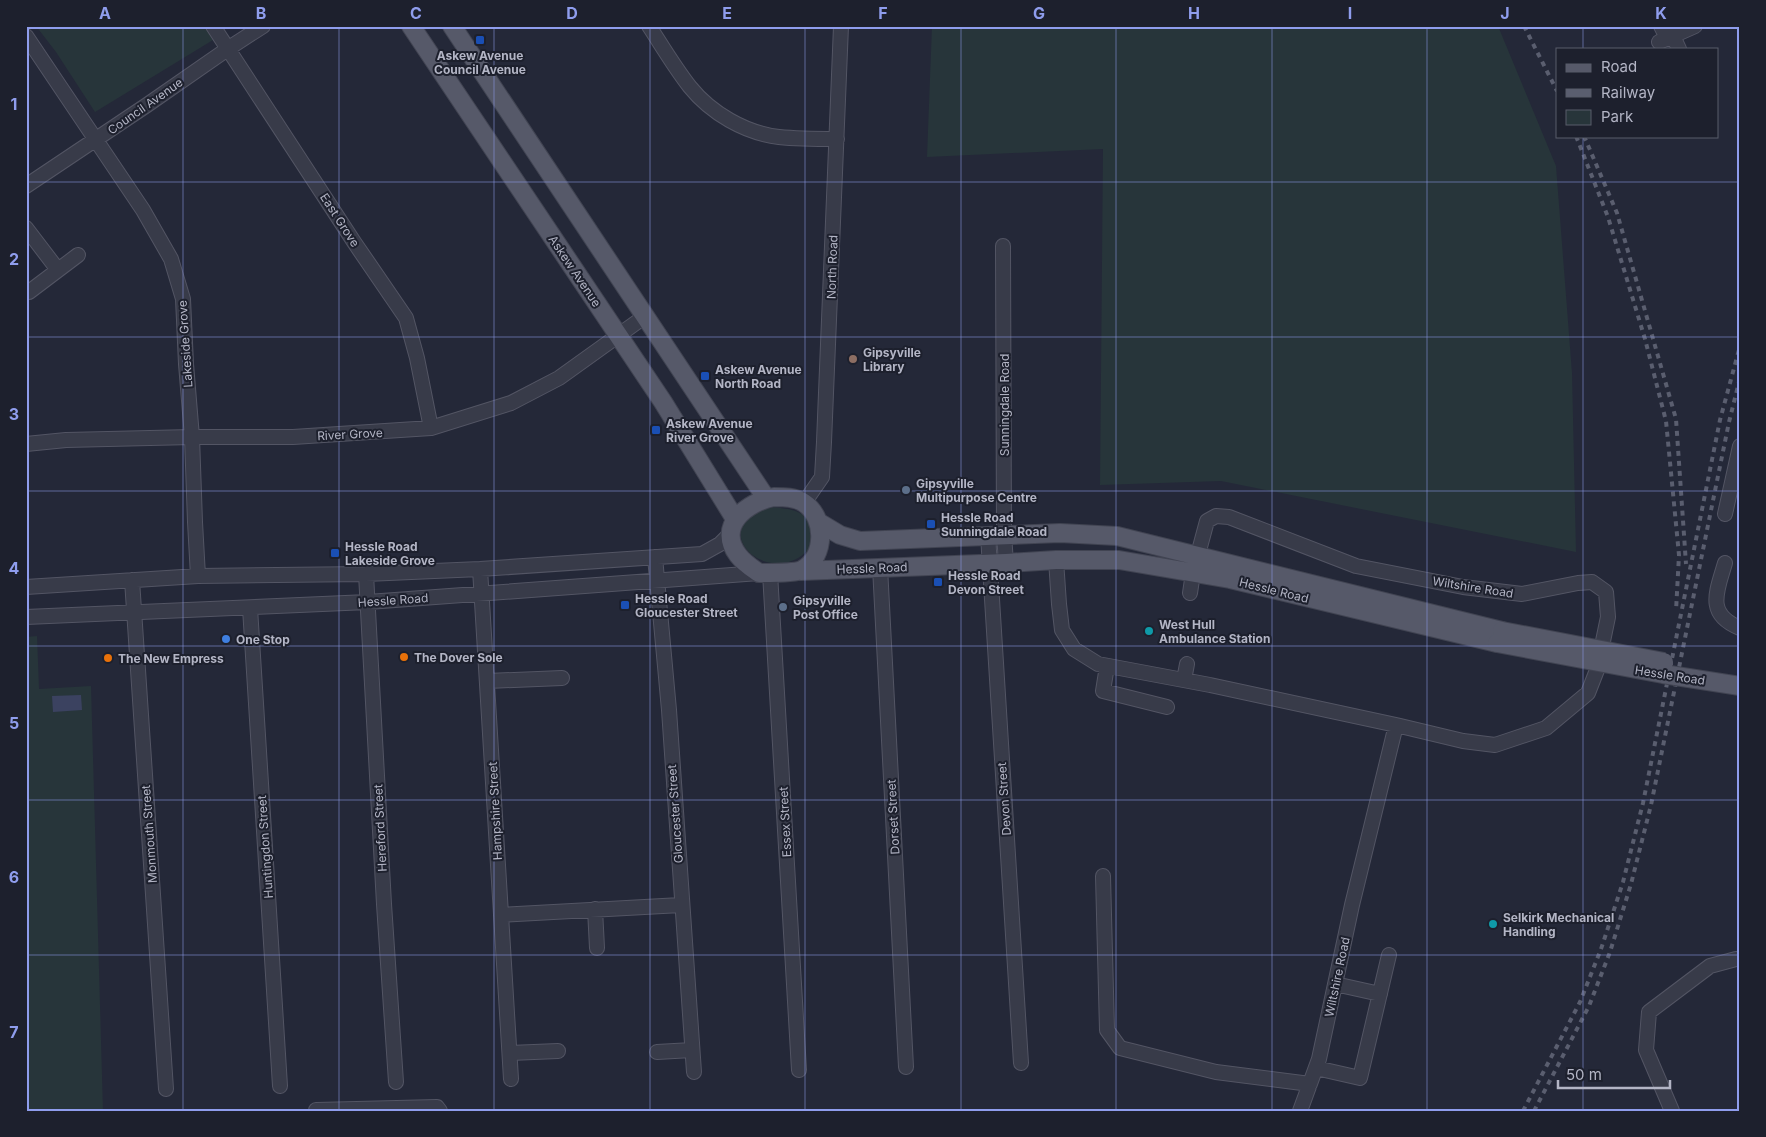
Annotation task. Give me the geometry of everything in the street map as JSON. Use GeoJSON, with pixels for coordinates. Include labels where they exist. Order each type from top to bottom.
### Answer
{"type":"FeatureCollection","features":[{"type":"Feature","properties":{"kind":"main road","name":"Askew Avenue"},"geometry":{"type":"LineString","coordinates":[[411,26],[663,402],[733,526]]}},
{"type":"Feature","properties":{"kind":"main road"},"geometry":{"type":"LineString","coordinates":[[452,26],[766,498]]}},
{"type":"Feature","properties":{"kind":"main road"},"geometry":{"type":"LineString","coordinates":[[783,497],[804,503],[820,523],[818,550],[813,560],[801,570],[765,573],[737,554],[733,544],[733,526],[742,511],[766,498],[783,497]]}},
{"type":"Feature","properties":{"kind":"main road","name":"Hessle Road"},"geometry":{"type":"LineString","coordinates":[[820,523],[840,535],[860,541],[1060,533],[1117,536],[1198,555],[1500,637],[1740,674]]}},
{"type":"Feature","properties":{"kind":"main road","name":"Hessle Road"},"geometry":{"type":"LineString","coordinates":[[801,570],[998,564],[1056,560],[1119,560],[1230,579],[1662,674],[1740,686]]}},
{"type":"Feature","properties":{"kind":"street","name":"East Grove"},"geometry":{"type":"LineString","coordinates":[[213,26],[406,318],[418,358],[431,428]]}},
{"type":"Feature","properties":{"kind":"street","name":"Council Avenue"},"geometry":{"type":"LineString","coordinates":[[26,186],[263,26]]}},
{"type":"Feature","properties":{"kind":"street"},"geometry":{"type":"LineString","coordinates":[[649,26],[689,86],[712,109],[726,118],[752,131],[770,136],[837,139]]}},
{"type":"Feature","properties":{"kind":"street","name":"North Road"},"geometry":{"type":"LineString","coordinates":[[804,503],[822,477],[841,26]]}},
{"type":"Feature","properties":{"kind":"street"},"geometry":{"type":"LineString","coordinates":[[1678,48],[1665,35],[1695,26]]}},
{"type":"Feature","properties":{"kind":"street","name":"Lakeside Grove"},"geometry":{"type":"LineString","coordinates":[[28,44],[143,210],[172,260],[183,299],[192,437],[198,576]]}},
{"type":"Feature","properties":{"kind":"street"},"geometry":{"type":"LineString","coordinates":[[26,228],[58,270]]}},
{"type":"Feature","properties":{"kind":"street","name":"Sunningdale Road"},"geometry":{"type":"LineString","coordinates":[[998,564],[996,535],[1003,246]]}},
{"type":"Feature","properties":{"kind":"street"},"geometry":{"type":"LineString","coordinates":[[28,292],[78,256]]}},
{"type":"Feature","properties":{"kind":"street","name":"River Grove"},"geometry":{"type":"LineString","coordinates":[[26,444],[66,440],[293,437],[431,428],[511,403],[558,378],[644,317]]}},
{"type":"Feature","properties":{"kind":"street"},"geometry":{"type":"LineString","coordinates":[[1725,514],[1740,446]]}},
{"type":"Feature","properties":{"kind":"street","name":"Wiltshire Road"},"geometry":{"type":"LineString","coordinates":[[1056,560],[1058,604],[1062,630],[1074,649],[1098,664],[1396,724],[1463,741],[1495,745],[1546,728],[1588,693],[1598,670],[1608,617],[1606,592],[1592,582],[1522,594],[1463,587],[1356,566],[1229,517],[1216,516],[1207,521],[1193,573],[1190,593]]}},
{"type":"Feature","properties":{"kind":"street"},"geometry":{"type":"LineString","coordinates":[[26,587],[198,576],[366,574],[480,569],[702,554],[720,544],[733,526]]}},
{"type":"Feature","properties":{"kind":"street","name":"Gloucester Street"},"geometry":{"type":"LineString","coordinates":[[655,557],[694,1072]]}},
{"type":"Feature","properties":{"kind":"street"},"geometry":{"type":"LineString","coordinates":[[1724,563],[1715,598],[1716,606],[1726,623],[1740,628]]}},
{"type":"Feature","properties":{"kind":"street","name":"Devon Street"},"geometry":{"type":"LineString","coordinates":[[998,564],[1021,1063]]}},
{"type":"Feature","properties":{"kind":"street","name":"Dorset Street"},"geometry":{"type":"LineString","coordinates":[[880,567],[906,1066]]}},
{"type":"Feature","properties":{"kind":"street","name":"Hampshire Street"},"geometry":{"type":"LineString","coordinates":[[480,569],[511,1079]]}},
{"type":"Feature","properties":{"kind":"street","name":"Hessle Road"},"geometry":{"type":"LineString","coordinates":[[26,618],[368,602],[765,573]]}},
{"type":"Feature","properties":{"kind":"street","name":"Essex Street"},"geometry":{"type":"LineString","coordinates":[[765,573],[799,1070]]}},
{"type":"Feature","properties":{"kind":"street","name":"Hereford Street"},"geometry":{"type":"LineString","coordinates":[[366,574],[396,1082]]}},
{"type":"Feature","properties":{"kind":"street","name":"Monmouth Street"},"geometry":{"type":"LineString","coordinates":[[132,580],[166,1089]]}},
{"type":"Feature","properties":{"kind":"street","name":"Huntingdon Street"},"geometry":{"type":"LineString","coordinates":[[250,608],[280,1086]]}},
{"type":"Feature","properties":{"kind":"street"},"geometry":{"type":"LineString","coordinates":[[1184,680],[1187,664]]}},
{"type":"Feature","properties":{"kind":"street"},"geometry":{"type":"LineString","coordinates":[[1107,666],[1104,691],[1167,707]]}},
{"type":"Feature","properties":{"kind":"street"},"geometry":{"type":"LineString","coordinates":[[488,682],[562,678]]}},
{"type":"Feature","properties":{"kind":"street","name":"Wiltshire Road"},"geometry":{"type":"LineString","coordinates":[[1300,1111],[1316,1068],[1352,905],[1396,724]]}},
{"type":"Feature","properties":{"kind":"street"},"geometry":{"type":"LineString","coordinates":[[1102,876],[1107,1030],[1120,1048],[1216,1072],[1310,1084]]}},
{"type":"Feature","properties":{"kind":"street"},"geometry":{"type":"LineString","coordinates":[[501,915],[681,905]]}},
{"type":"Feature","properties":{"kind":"street"},"geometry":{"type":"LineString","coordinates":[[595,909],[597,948]]}},
{"type":"Feature","properties":{"kind":"street"},"geometry":{"type":"LineString","coordinates":[[1316,1068],[1360,1078],[1389,955]]}},
{"type":"Feature","properties":{"kind":"street"},"geometry":{"type":"LineString","coordinates":[[1672,1111],[1646,1050],[1648,1012],[1710,966],[1740,959]]}},
{"type":"Feature","properties":{"kind":"street"},"geometry":{"type":"LineString","coordinates":[[1335,984],[1380,994]]}},
{"type":"Feature","properties":{"kind":"street"},"geometry":{"type":"LineString","coordinates":[[657,1052],[692,1050]]}},
{"type":"Feature","properties":{"kind":"street"},"geometry":{"type":"LineString","coordinates":[[510,1053],[558,1051]]}},
{"type":"Feature","properties":{"kind":"street"},"geometry":{"type":"LineString","coordinates":[[316,1110],[437,1107],[440,1111]]}},
{"type":"Feature","properties":{"kind":"green space"},"geometry":{"type":"Polygon","coordinates":[[[36,26],[204,26],[213,40],[95,112],[56,52],[36,26]]]}},
{"type":"Feature","properties":{"kind":"green space"},"geometry":{"type":"Polygon","coordinates":[[[932,26],[1498,26],[1556,166],[1572,373],[1576,552],[1221,481],[1100,485],[1103,149],[927,157],[932,26]]]}},
{"type":"Feature","properties":{"kind":"green space"},"geometry":{"type":"Polygon","coordinates":[[[766,507],[789,509],[803,515],[808,520],[811,526],[812,537],[806,552],[791,561],[776,563],[761,560],[749,552],[742,542],[741,530],[749,518],[766,507]]]}},
{"type":"Feature","properties":{"kind":"green space"},"geometry":{"type":"Polygon","coordinates":[[[37,636],[39,689],[91,686],[103,1111],[26,1111],[26,637],[37,636]]]}},
{"type":"Feature","properties":{"kind":"water"},"geometry":{"type":"Polygon","coordinates":[[[81,695],[82,710],[53,712],[52,696],[81,695]]]}},
{"type":"Feature","properties":{"kind":"railway"},"geometry":{"type":"LineString","coordinates":[[1524,26],[1556,89]]}},
{"type":"Feature","properties":{"kind":"railway"},"geometry":{"type":"LineString","coordinates":[[1577,138],[1608,217],[1645,339],[1666,421],[1679,555],[1676,611]]}},
{"type":"Feature","properties":{"kind":"railway"},"geometry":{"type":"LineString","coordinates":[[1585,138],[1617,213],[1676,419],[1686,564]]}},
{"type":"Feature","properties":{"kind":"railway"},"geometry":{"type":"LineString","coordinates":[[1523,1111],[1580,1002],[1601,949],[1623,882],[1643,803],[1720,420],[1740,346]]}},
{"type":"Feature","properties":{"kind":"railway"},"geometry":{"type":"LineString","coordinates":[[1534,1111],[1589,1006],[1610,952],[1631,884],[1651,805],[1729,422],[1740,378]]}},
{"type":"Feature","properties":{"kind":"place","name":"Askew Avenue Council Avenue"},"geometry":{"type":"Point","coordinates":[480,40]}},
{"type":"Feature","properties":{"kind":"place","name":"Gipsyville Library"},"geometry":{"type":"Point","coordinates":[853,359]}},
{"type":"Feature","properties":{"kind":"place","name":"Askew Avenue North Road"},"geometry":{"type":"Point","coordinates":[705,376]}},
{"type":"Feature","properties":{"kind":"place","name":"Askew Avenue River Grove"},"geometry":{"type":"Point","coordinates":[656,430]}},
{"type":"Feature","properties":{"kind":"place","name":"Gipsyville Multipurpose Centre"},"geometry":{"type":"Point","coordinates":[906,490]}},
{"type":"Feature","properties":{"kind":"place","name":"Hessle Road Sunningdale Road"},"geometry":{"type":"Point","coordinates":[931,524]}},
{"type":"Feature","properties":{"kind":"place","name":"Hessle Road Lakeside Grove"},"geometry":{"type":"Point","coordinates":[335,553]}},
{"type":"Feature","properties":{"kind":"place","name":"Hessle Road Devon Street"},"geometry":{"type":"Point","coordinates":[938,582]}},
{"type":"Feature","properties":{"kind":"place","name":"Hessle Road Gloucester Street"},"geometry":{"type":"Point","coordinates":[625,605]}},
{"type":"Feature","properties":{"kind":"place","name":"Gipsyville Post Office"},"geometry":{"type":"Point","coordinates":[783,607]}},
{"type":"Feature","properties":{"kind":"place","name":"West Hull Ambulance Station"},"geometry":{"type":"Point","coordinates":[1149,631]}},
{"type":"Feature","properties":{"kind":"place","name":"One Stop"},"geometry":{"type":"Point","coordinates":[226,639]}},
{"type":"Feature","properties":{"kind":"place","name":"The Dover Sole"},"geometry":{"type":"Point","coordinates":[404,657]}},
{"type":"Feature","properties":{"kind":"place","name":"The New Empress"},"geometry":{"type":"Point","coordinates":[108,658]}},
{"type":"Feature","properties":{"kind":"place","name":"Selkirk Mechanical Handling"},"geometry":{"type":"Point","coordinates":[1493,924]}}]}
